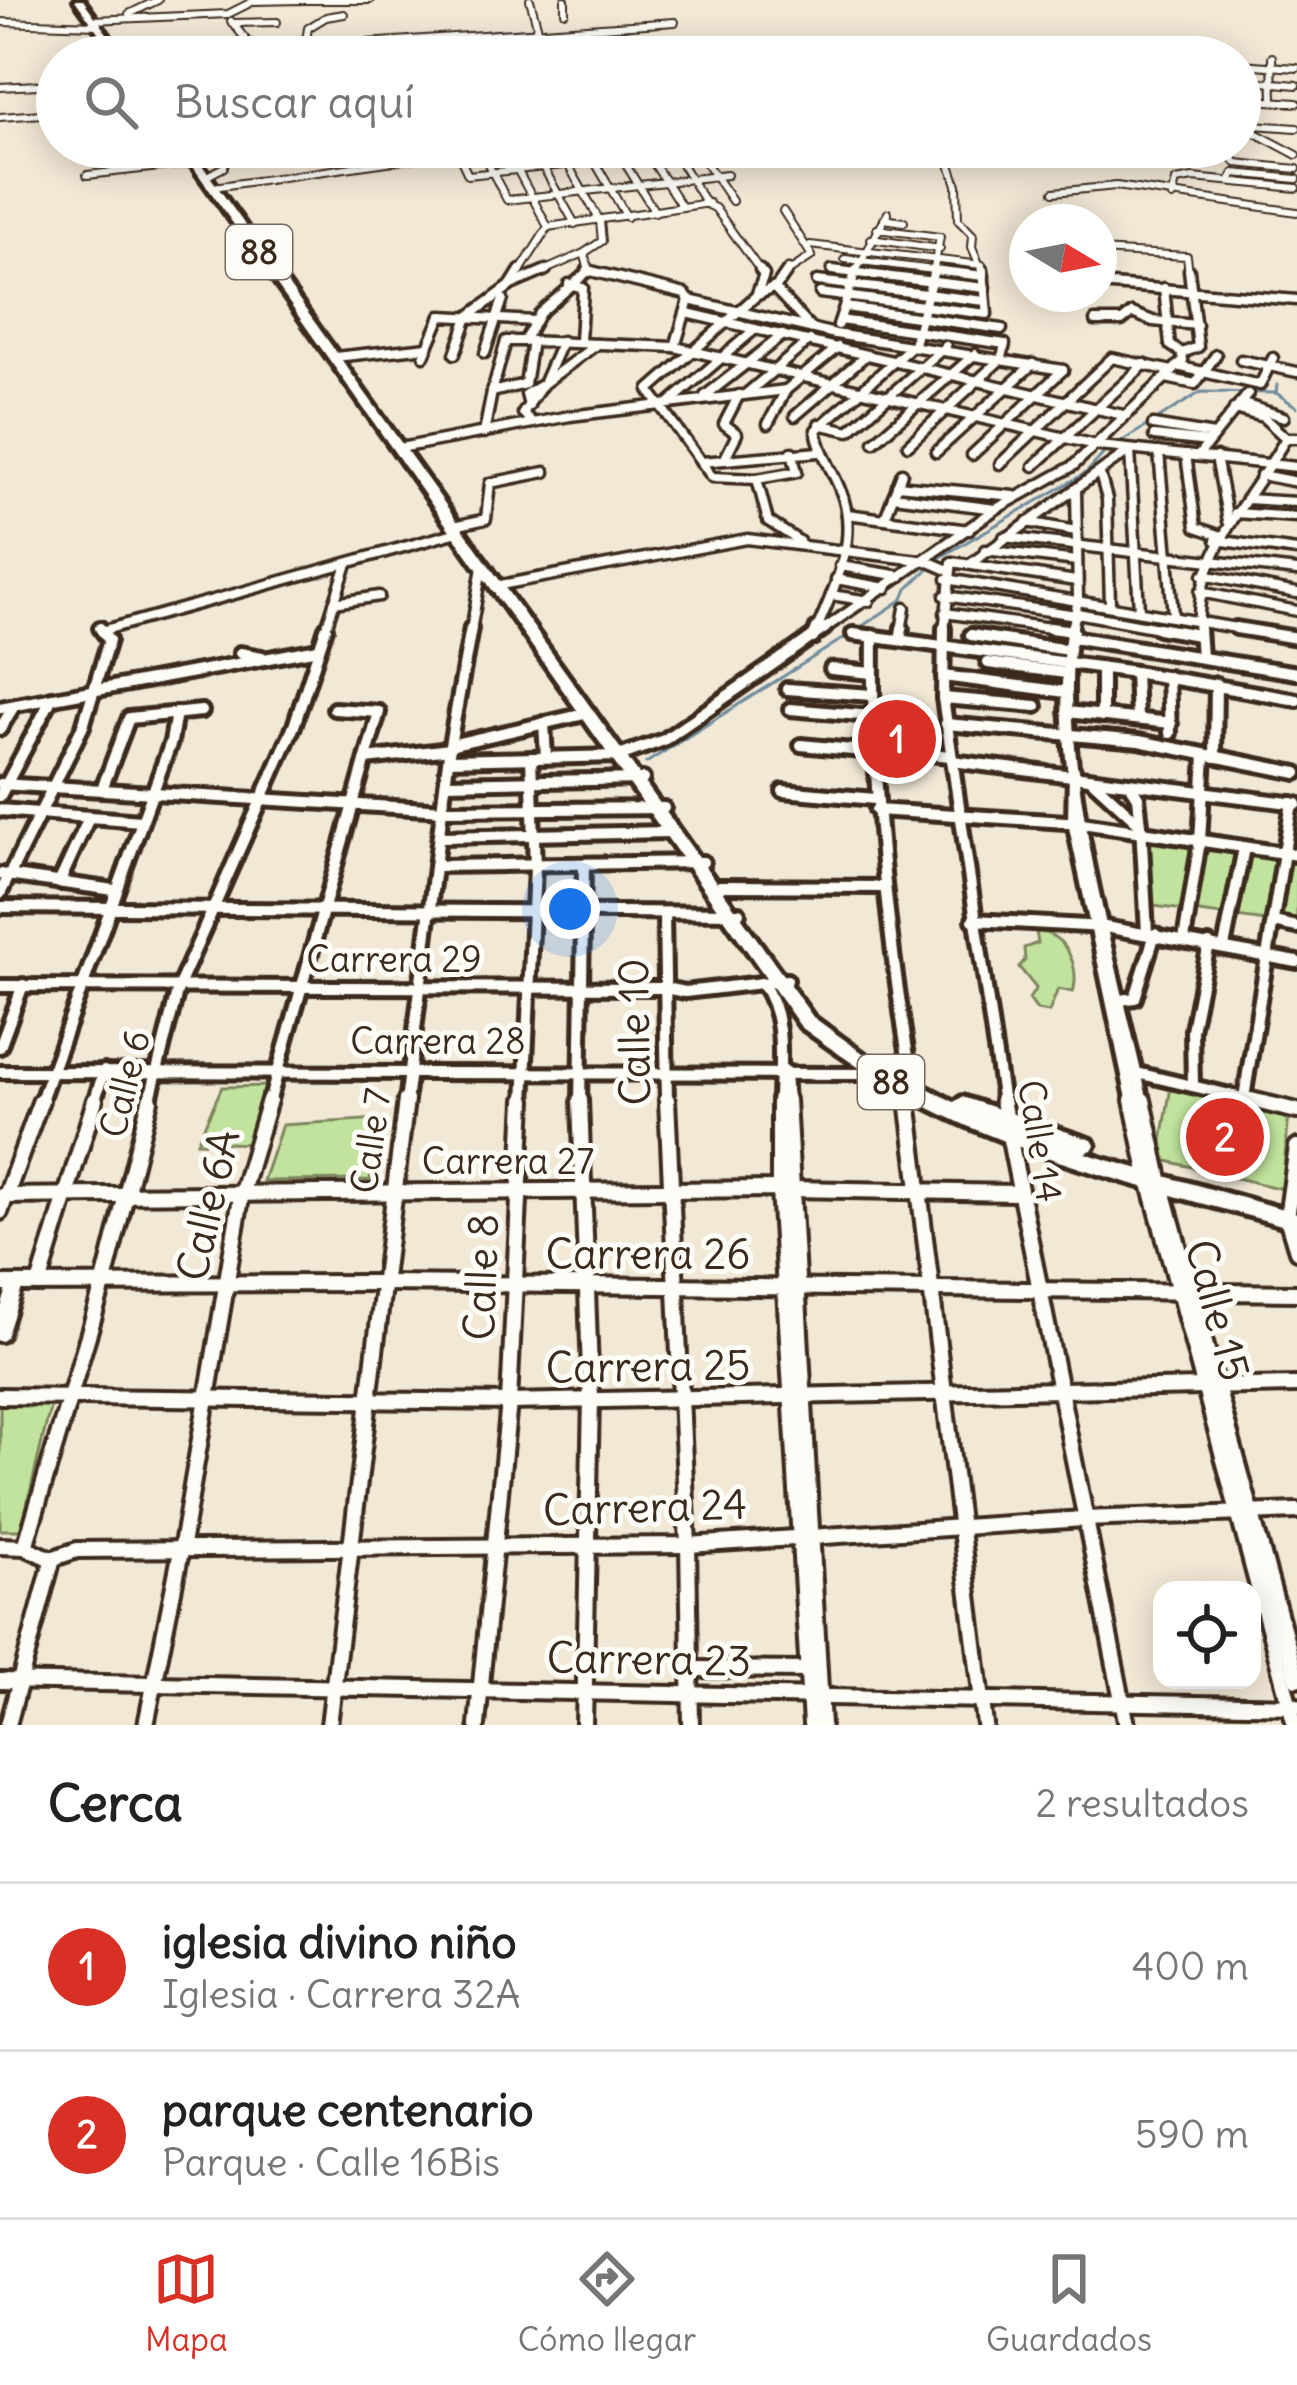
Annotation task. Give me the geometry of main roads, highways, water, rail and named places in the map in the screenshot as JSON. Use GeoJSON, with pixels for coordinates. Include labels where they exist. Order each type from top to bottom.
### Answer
{"type":"FeatureCollection","features":[{"type":"Feature","properties":{"kind":"highway"},"geometry":{"type":"LineString","coordinates":[[79,0],[105,36]]}},
{"type":"Feature","properties":{"kind":"highway","name":"Carrera 28"},"geometry":{"type":"LineString","coordinates":[[199,168],[696,862],[774,982],[807,1022],[876,1074],[1007,1125]]}},
{"type":"Feature","properties":{"kind":"highway","name":"Carrera 28"},"geometry":{"type":"LineString","coordinates":[[657,808],[669,832],[720,886],[732,913]]}},
{"type":"Feature","properties":{"kind":"highway","name":"Carrera 28"},"geometry":{"type":"LineString","coordinates":[[774,982],[850,1047],[931,1103],[1292,1214]]}},
{"type":"Feature","properties":{"kind":"highway"},"geometry":{"type":"LineString","coordinates":[[909,1113],[931,1103]]}},
{"type":"Feature","properties":{"kind":"waterway"},"geometry":{"type":"LineString","coordinates":[[1276,393],[1277,385]]}},
{"type":"Feature","properties":{"kind":"waterway"},"geometry":{"type":"LineString","coordinates":[[1116,445],[1201,392],[1276,393]]}},
{"type":"Feature","properties":{"kind":"waterway"},"geometry":{"type":"LineString","coordinates":[[1276,393],[1297,407]]}},
{"type":"Feature","properties":{"kind":"waterway"},"geometry":{"type":"LineString","coordinates":[[855,631],[903,599],[907,589],[941,557],[1087,472],[1107,450]]}},
{"type":"Feature","properties":{"kind":"waterway"},"geometry":{"type":"LineString","coordinates":[[646,763],[847,636]]}},
{"type":"Feature","properties":{"kind":"place","name":"iglesia divino niño"},"geometry":{"type":"Point","coordinates":[897,739]}},
{"type":"Feature","properties":{"kind":"place","name":"parque centenario"},"geometry":{"type":"Point","coordinates":[1225,1137]}}]}
